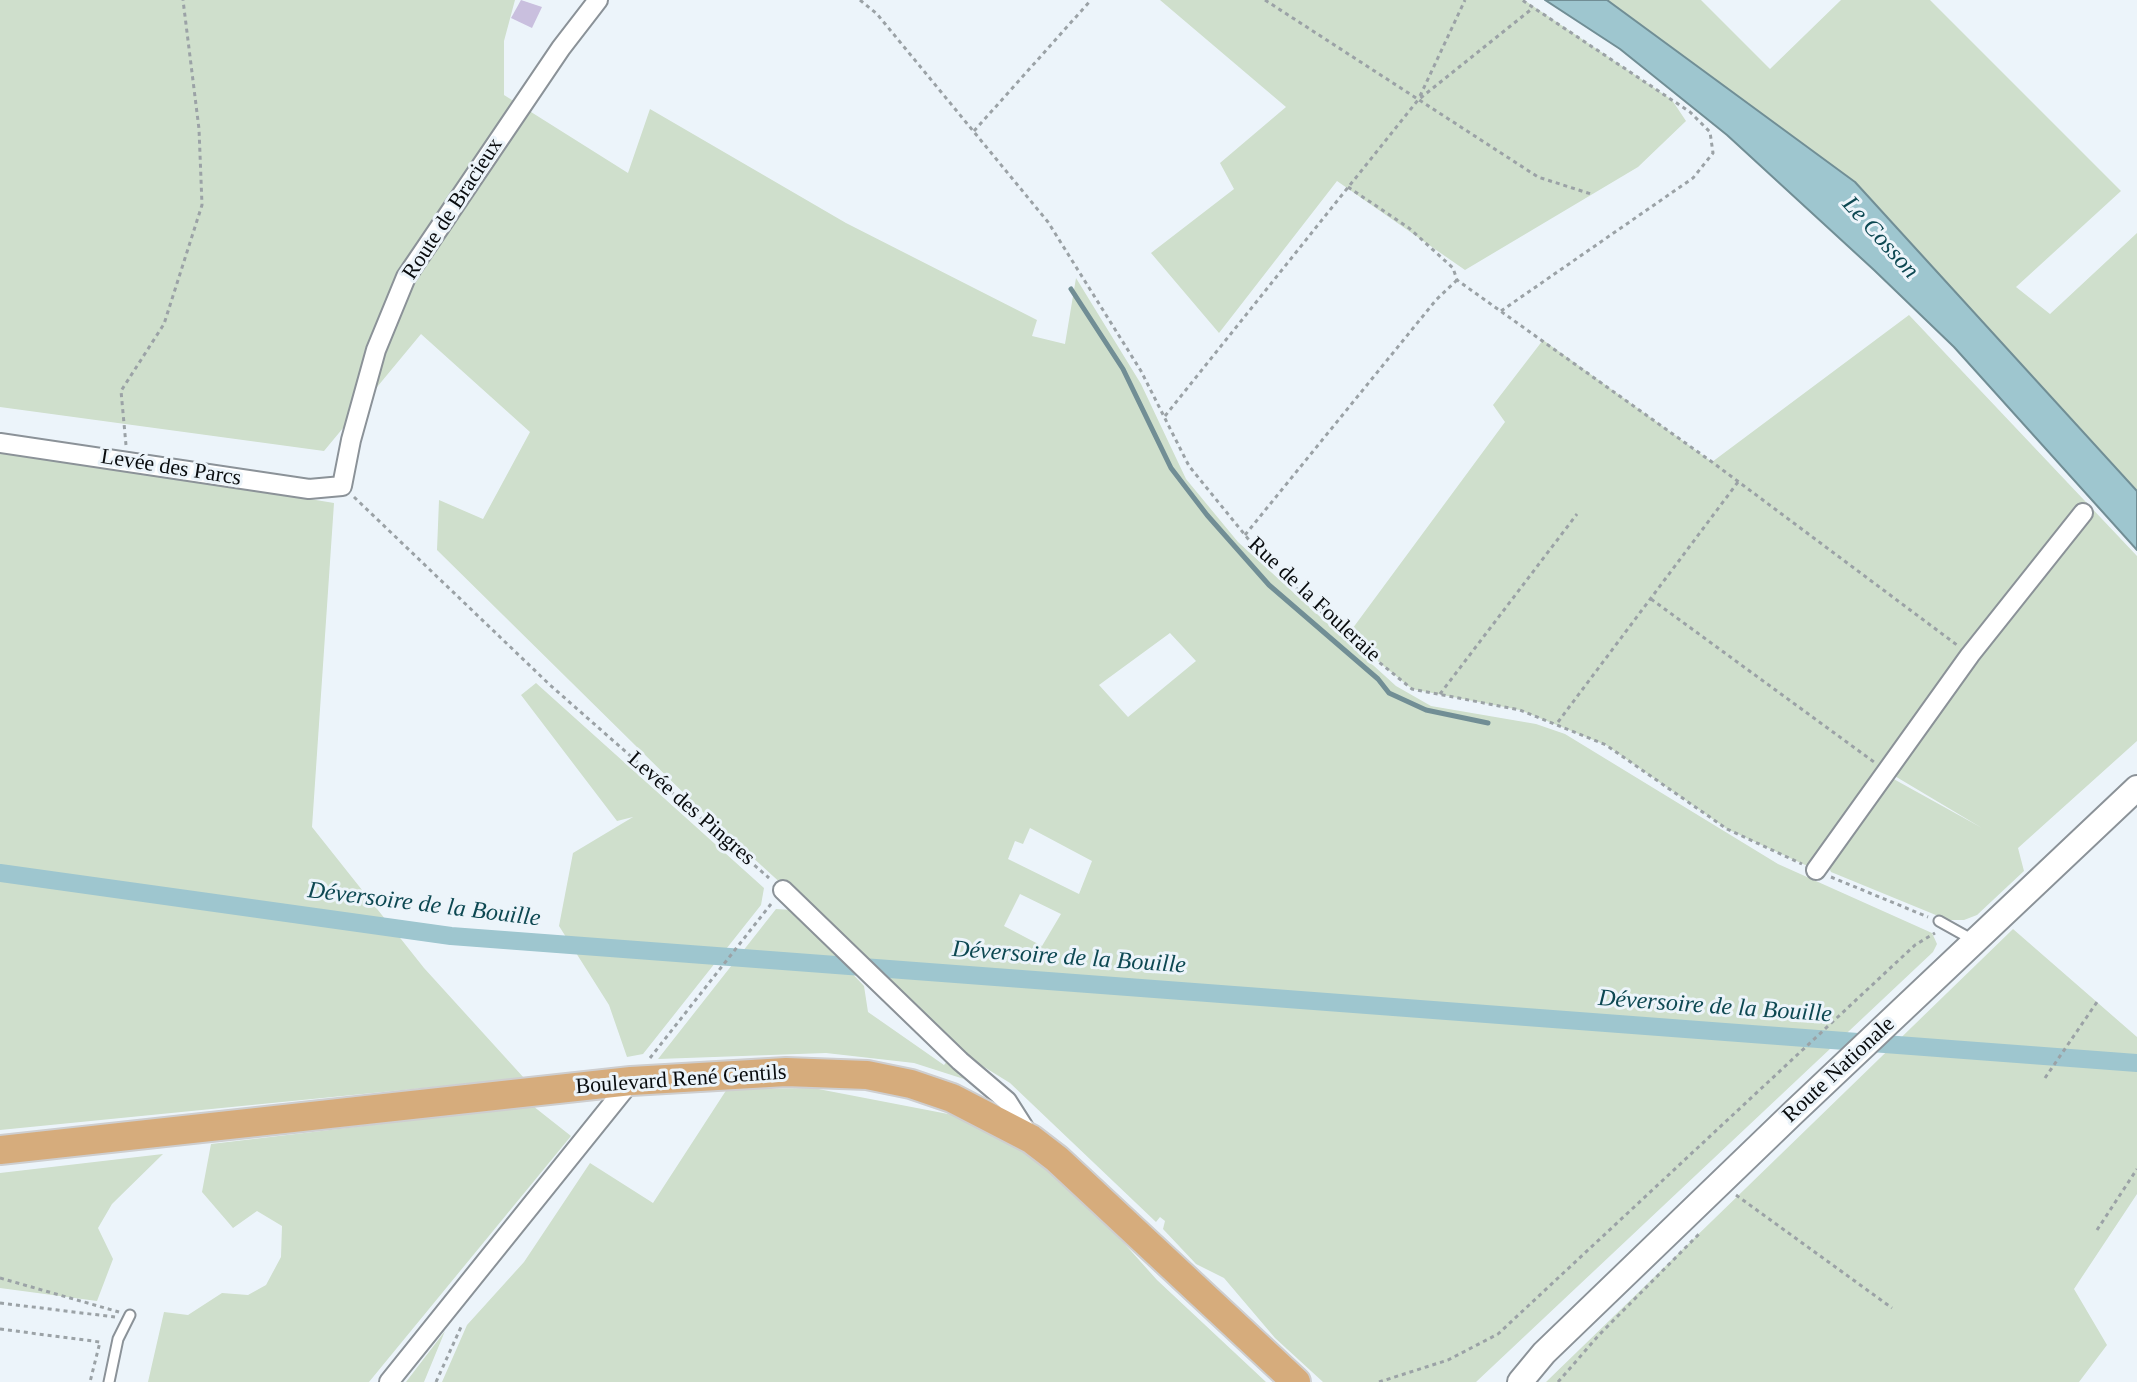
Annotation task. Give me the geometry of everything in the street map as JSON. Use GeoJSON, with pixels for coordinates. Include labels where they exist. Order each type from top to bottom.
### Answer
{"type":"FeatureCollection","features":[{"type":"Feature","properties":{"kind":"main road","name":"Route Nationale"},"geometry":{"type":"LineString","coordinates":[[1520,1382],[1544,1353],[1720,1183],[2137,788]]}},
{"type":"Feature","properties":{"kind":"main road","name":"Boulevard René Gentils"},"geometry":{"type":"LineString","coordinates":[[0,1150],[631,1081],[786,1072],[867,1075],[911,1084],[952,1098],[1031,1139],[1057,1159],[1296,1382]]}},
{"type":"Feature","properties":{"kind":"main road","name":"Route Nationale"},"geometry":{"type":"LineString","coordinates":[[1503,1382],[1544,1353]]}},
{"type":"Feature","properties":{"kind":"main road","name":"Boulevard René Gentils"},"geometry":{"type":"LineString","coordinates":[[1268,1357],[1289,1382]]}},
{"type":"Feature","properties":{"kind":"street","name":"Route de Bracieux"},"geometry":{"type":"LineString","coordinates":[[342,486],[351,440],[376,350],[406,277],[561,48],[598,0]]}},
{"type":"Feature","properties":{"kind":"street","name":"Levée des Parcs"},"geometry":{"type":"LineString","coordinates":[[0,443],[309,489],[342,486]]}},
{"type":"Feature","properties":{"kind":"street"},"geometry":{"type":"LineString","coordinates":[[1816,870],[1970,655],[2083,513]]}},
{"type":"Feature","properties":{"kind":"street"},"geometry":{"type":"LineString","coordinates":[[783,890],[960,1061],[1007,1101],[1031,1139]]}},
{"type":"Feature","properties":{"kind":"street"},"geometry":{"type":"LineString","coordinates":[[389,1382],[631,1081]]}},
{"type":"Feature","properties":{"kind":"lane"},"geometry":{"type":"LineString","coordinates":[[1943,923],[1976,941]]}},
{"type":"Feature","properties":{"kind":"lane"},"geometry":{"type":"LineString","coordinates":[[109,1382],[118,1339],[130,1315]]}},
{"type":"Feature","properties":{"kind":"path"},"geometry":{"type":"LineString","coordinates":[[126,462],[121,391],[164,324],[202,205],[199,129],[183,0]]}},
{"type":"Feature","properties":{"kind":"path","name":"Rue de la Fouleraie"},"geometry":{"type":"LineString","coordinates":[[860,0],[877,14],[1048,222],[1165,416],[1189,466],[1262,556],[1347,636],[1412,689],[1520,710],[1557,723],[1606,745],[1727,829],[1943,923]]}},
{"type":"Feature","properties":{"kind":"path"},"geometry":{"type":"LineString","coordinates":[[973,132],[1091,0]]}},
{"type":"Feature","properties":{"kind":"path"},"geometry":{"type":"LineString","coordinates":[[1265,0],[1538,177],[1591,194]]}},
{"type":"Feature","properties":{"kind":"path"},"geometry":{"type":"LineString","coordinates":[[1418,100],[1465,0]]}},
{"type":"Feature","properties":{"kind":"path"},"geometry":{"type":"LineString","coordinates":[[1501,311],[1693,178],[1713,153],[1710,132],[1690,112],[1522,0]]}},
{"type":"Feature","properties":{"kind":"path"},"geometry":{"type":"LineString","coordinates":[[1165,416],[1418,100],[1533,8]]}},
{"type":"Feature","properties":{"kind":"path"},"geometry":{"type":"LineString","coordinates":[[1348,187],[1409,228],[1453,268],[1457,280],[1738,482],[1970,655]]}},
{"type":"Feature","properties":{"kind":"path"},"geometry":{"type":"LineString","coordinates":[[1245,535],[1436,300],[1457,280]]}},
{"type":"Feature","properties":{"kind":"path"},"geometry":{"type":"LineString","coordinates":[[1557,723],[1738,482]]}},
{"type":"Feature","properties":{"kind":"path","name":"Levée des Pingres"},"geometry":{"type":"LineString","coordinates":[[342,486],[550,685],[783,890]]}},
{"type":"Feature","properties":{"kind":"path"},"geometry":{"type":"LineString","coordinates":[[1440,694],[1577,514]]}},
{"type":"Feature","properties":{"kind":"path"},"geometry":{"type":"LineString","coordinates":[[1651,599],[1887,771]]}},
{"type":"Feature","properties":{"kind":"path"},"geometry":{"type":"LineString","coordinates":[[650,1058],[783,890]]}},
{"type":"Feature","properties":{"kind":"path"},"geometry":{"type":"LineString","coordinates":[[1379,1382],[1448,1360],[1498,1334],[1915,945],[1943,923]]}},
{"type":"Feature","properties":{"kind":"path"},"geometry":{"type":"LineString","coordinates":[[2045,1078],[2097,1002]]}},
{"type":"Feature","properties":{"kind":"path"},"geometry":{"type":"LineString","coordinates":[[2097,1230],[2137,1169]]}},
{"type":"Feature","properties":{"kind":"path"},"geometry":{"type":"LineString","coordinates":[[1720,1183],[1892,1308]]}},
{"type":"Feature","properties":{"kind":"path"},"geometry":{"type":"LineString","coordinates":[[0,1278],[130,1315]]}},
{"type":"Feature","properties":{"kind":"path"},"geometry":{"type":"LineString","coordinates":[[0,1303],[121,1317],[130,1315]]}},
{"type":"Feature","properties":{"kind":"path"},"geometry":{"type":"LineString","coordinates":[[436,1382],[461,1327],[449,1308]]}},
{"type":"Feature","properties":{"kind":"path"},"geometry":{"type":"LineString","coordinates":[[0,1329],[100,1342],[90,1382]]}},
{"type":"Feature","properties":{"kind":"green space"},"geometry":{"type":"Polygon","coordinates":[[[0,0],[515,0],[504,41],[504,95],[628,173],[650,109],[846,223],[1037,320],[1032,336],[1065,344],[1076,278],[1141,384],[1186,479],[1238,542],[1396,686],[1431,706],[1536,724],[1565,734],[1778,864],[1932,933],[1937,944],[1933,952],[1476,1382],[1323,1382],[1275,1338],[1224,1278],[1196,1264],[1163,1229],[1165,1221],[1160,1217],[1156,1222],[1010,1083],[976,1062],[958,1074],[964,1079],[914,1063],[826,1053],[658,1059],[776,909],[792,910],[864,986],[868,1012],[944,1065],[959,1046],[704,813],[437,550],[439,500],[483,519],[530,432],[421,334],[324,451],[0,407],[0,0]],[[1170,633],[1099,685],[1128,717],[1196,661],[1170,633]],[[1030,828],[1023,844],[1015,841],[1008,859],[1079,894],[1092,861],[1030,828]],[[1020,894],[1004,926],[1042,946],[1061,914],[1020,894]]]}},
{"type":"Feature","properties":{"kind":"green space"},"geometry":{"type":"Polygon","coordinates":[[[1160,0],[1524,0],[1672,100],[1686,121],[1638,167],[1465,270],[1337,181],[1219,333],[1151,253],[1234,189],[1220,163],[1286,107],[1160,0]]]}},
{"type":"Feature","properties":{"kind":"green space"},"geometry":{"type":"Polygon","coordinates":[[[1607,0],[1701,0],[1770,69],[1841,0],[1930,0],[2121,191],[2016,287],[2050,314],[2137,233],[2137,491],[1855,182],[1607,0]]]}},
{"type":"Feature","properties":{"kind":"green space"},"geometry":{"type":"Polygon","coordinates":[[[1909,315],[2137,556],[2137,741],[2018,848],[2024,871],[1977,915],[1964,920],[1948,920],[1831,872],[1827,864],[1890,777],[1982,828],[1888,772],[1816,870],[1727,829],[1606,745],[1520,710],[1412,689],[1347,636],[1505,422],[1493,405],[1543,340],[1712,462],[1909,315]]]}},
{"type":"Feature","properties":{"kind":"green space"},"geometry":{"type":"Polygon","coordinates":[[[0,453],[49,456],[334,503],[312,827],[424,968],[524,1078],[0,1130],[0,453]]]}},
{"type":"Feature","properties":{"kind":"green space"},"geometry":{"type":"Polygon","coordinates":[[[536,683],[764,888],[761,905],[643,1054],[627,1057],[609,1005],[559,926],[573,853],[633,817],[617,821],[521,695],[536,683]]]}},
{"type":"Feature","properties":{"kind":"green space"},"geometry":{"type":"Polygon","coordinates":[[[2013,929],[2137,1037],[2137,1194],[2074,1289],[2107,1345],[2079,1382],[1546,1382],[2013,929]]]}},
{"type":"Feature","properties":{"kind":"green space"},"geometry":{"type":"Polygon","coordinates":[[[813,1088],[948,1114],[989,1126],[1080,1194],[1157,1280],[1266,1382],[442,1382],[467,1325],[524,1262],[590,1163],[653,1203],[727,1089],[813,1088]]]}},
{"type":"Feature","properties":{"kind":"green space"},"geometry":{"type":"Polygon","coordinates":[[[533,1106],[571,1136],[369,1382],[148,1382],[164,1312],[188,1315],[222,1293],[248,1295],[266,1285],[281,1257],[282,1226],[257,1211],[233,1228],[202,1192],[211,1144],[533,1106]]]}},
{"type":"Feature","properties":{"kind":"green space"},"geometry":{"type":"Polygon","coordinates":[[[163,1154],[112,1204],[98,1228],[113,1259],[97,1301],[0,1288],[0,1173],[163,1154]]]}},
{"type":"Feature","properties":{"kind":"green space"},"geometry":{"type":"Polygon","coordinates":[[[445,1331],[424,1382],[406,1382],[445,1331]]]}},
{"type":"Feature","properties":{"kind":"water","name":"Le Cosson"},"geometry":{"type":"Polygon","coordinates":[[[1545,0],[1607,0],[1855,182],[2137,491],[2137,550],[1954,347],[1874,270],[1727,135],[1620,49],[1545,0]]]}},
{"type":"Feature","properties":{"kind":"building"},"geometry":{"type":"Polygon","coordinates":[[[521,0],[542,7],[532,28],[511,18],[521,0]]]}},
{"type":"Feature","properties":{"kind":"waterway"},"geometry":{"type":"LineString","coordinates":[[1071,289],[1123,369],[1171,468],[1207,515],[1269,585],[1378,679],[1389,693],[1426,710],[1488,723]]}},
{"type":"Feature","properties":{"kind":"waterway","name":"Déversoire de la Bouille"},"geometry":{"type":"LineString","coordinates":[[0,873],[451,936],[2137,1063]]}}]}
